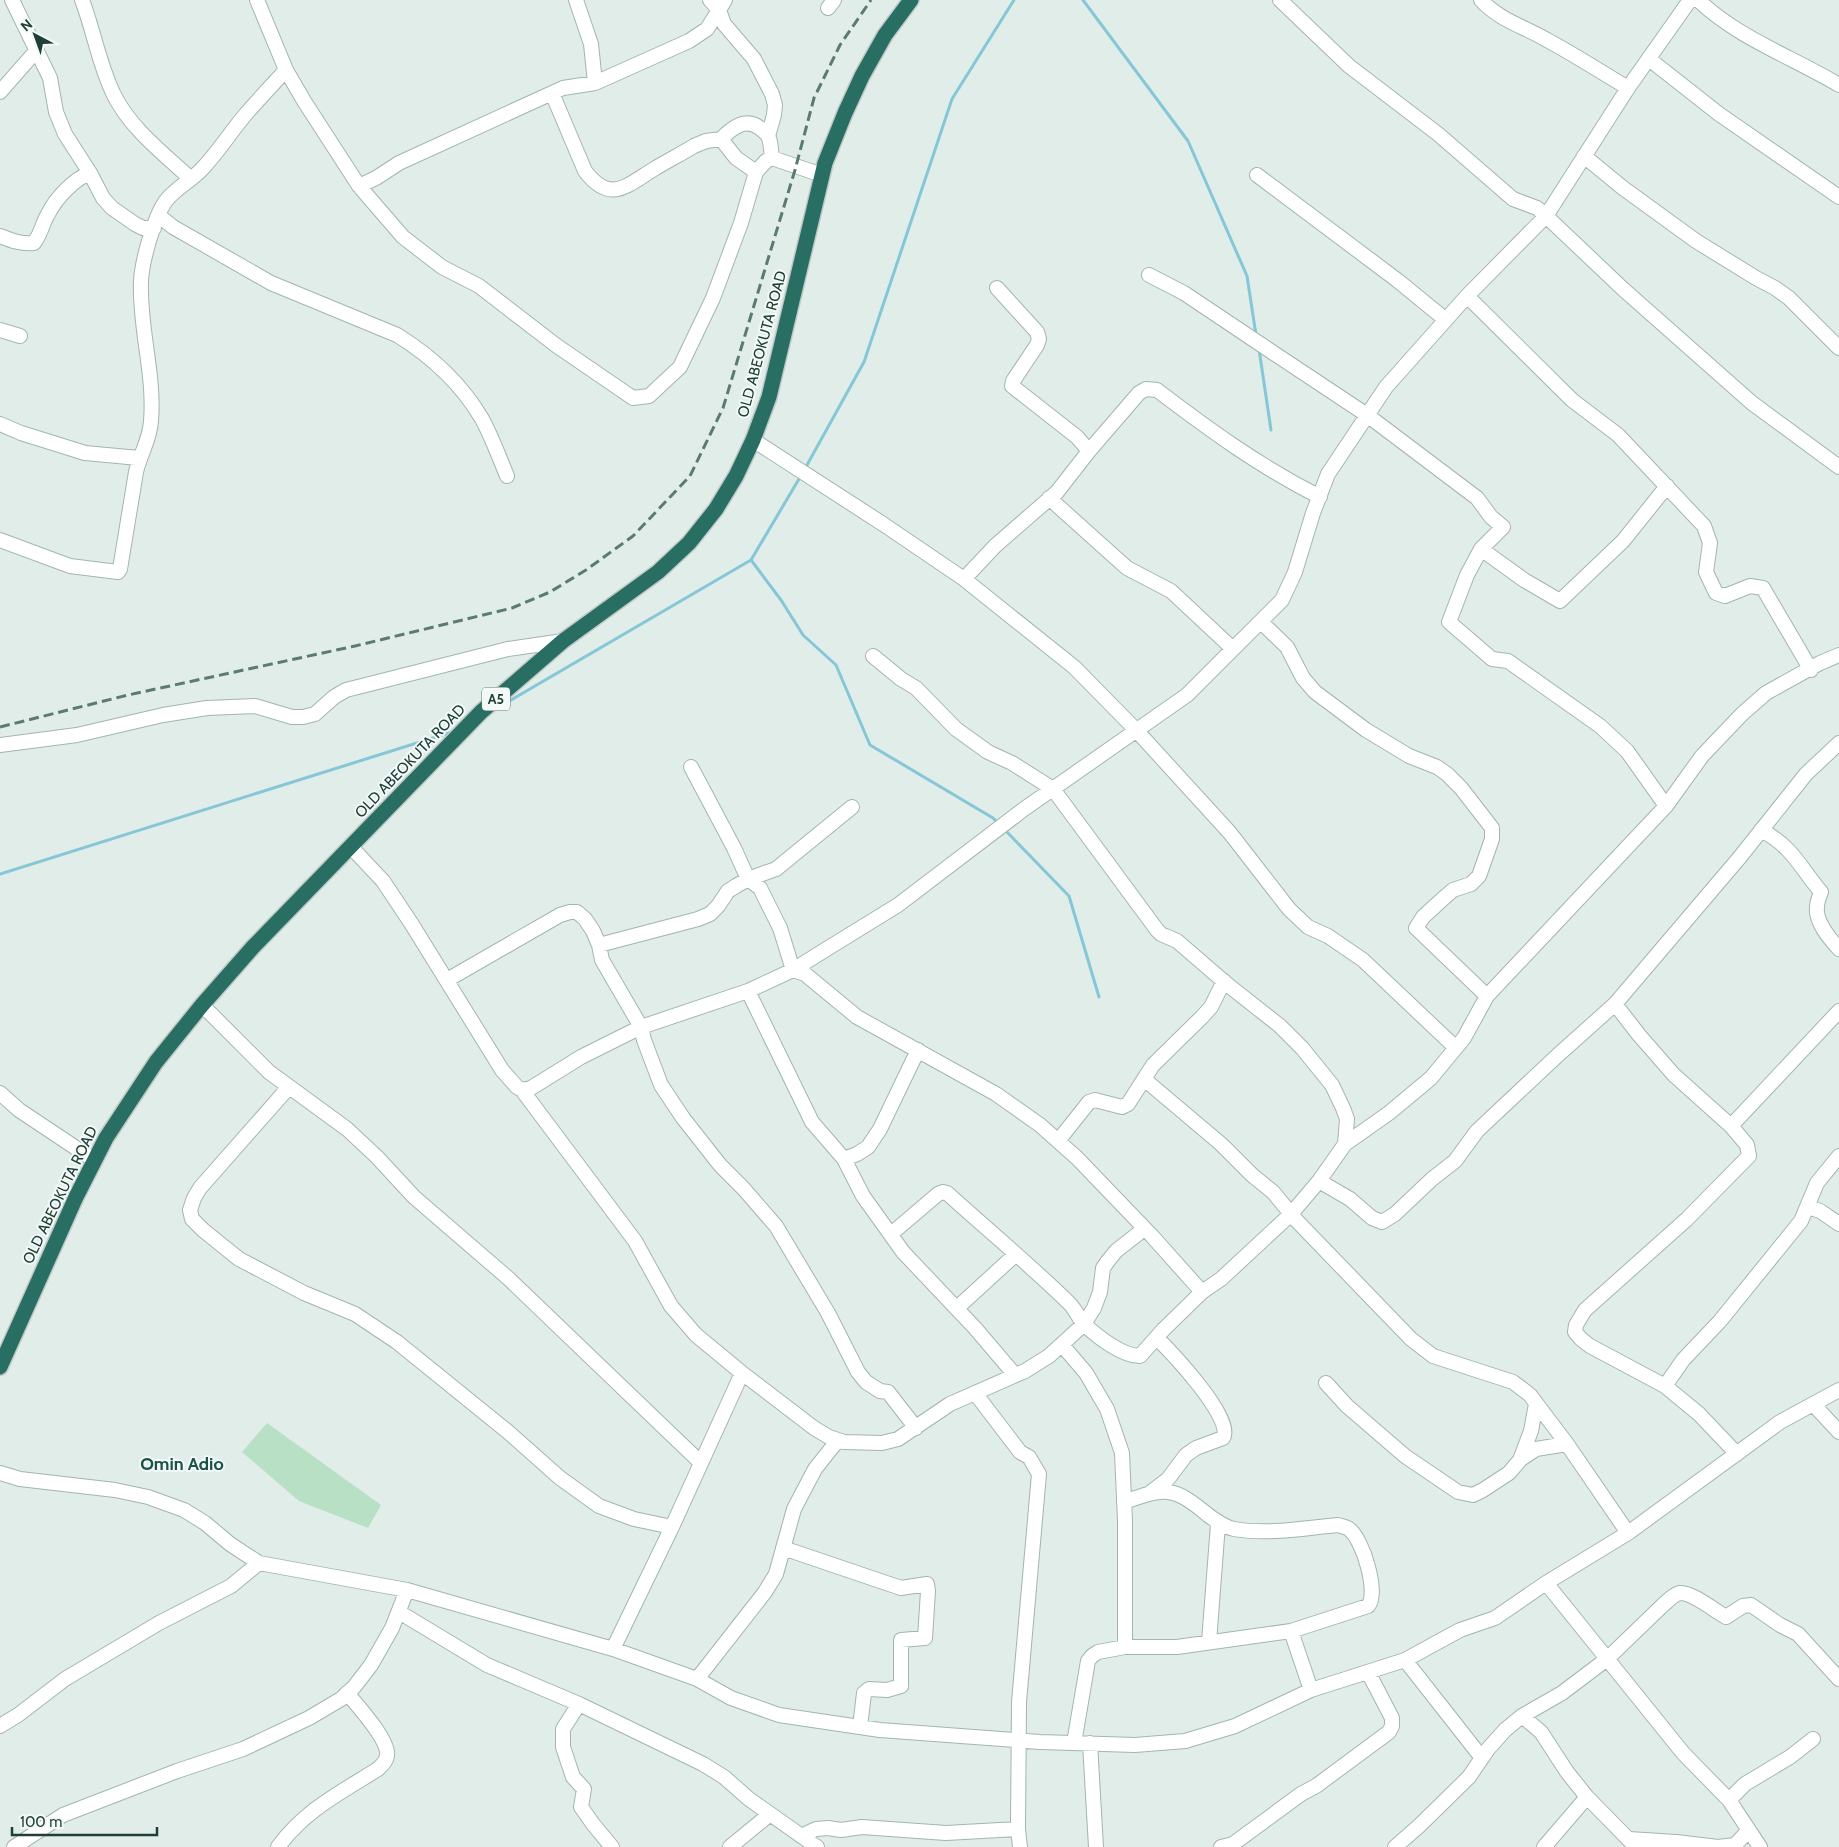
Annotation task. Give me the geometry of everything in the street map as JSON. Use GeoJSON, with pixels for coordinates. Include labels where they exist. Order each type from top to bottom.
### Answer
{"type":"FeatureCollection","features":[{"type":"Feature","properties":{"kind":"highway","name":"OLD ABEOKUTA ROAD"},"geometry":{"type":"LineString","coordinates":[[0,1367],[94,1160],[125,1108],[156,1062],[202,1005],[253,947],[481,712],[563,641],[658,572],[689,543],[716,509],[736,476],[754,440],[769,397],[825,163],[862,76],[885,35],[911,0]]}},
{"type":"Feature","properties":{"kind":"street"},"geometry":{"type":"LineString","coordinates":[[12,0],[50,78],[56,112],[65,134],[90,173],[103,198],[112,208],[143,228],[156,222],[173,227],[271,283],[397,335],[427,355],[454,383],[482,419],[508,476]]}},
{"type":"Feature","properties":{"kind":"street"},"geometry":{"type":"LineString","coordinates":[[82,0],[114,96],[129,118],[191,179]]}},
{"type":"Feature","properties":{"kind":"street"},"geometry":{"type":"LineString","coordinates":[[256,0],[286,70],[359,186],[403,237],[442,267],[479,286],[556,346],[633,398],[649,396],[680,366],[714,298],[741,223],[756,172],[766,161],[772,158],[822,175]]}},
{"type":"Feature","properties":{"kind":"street"},"geometry":{"type":"LineString","coordinates":[[576,0],[591,44],[595,83]]}},
{"type":"Feature","properties":{"kind":"street"},"geometry":{"type":"LineString","coordinates":[[1280,0],[1350,66],[1438,134],[1513,199],[1537,208],[1623,289],[1752,403],[1839,466]]}},
{"type":"Feature","properties":{"kind":"street"},"geometry":{"type":"LineString","coordinates":[[1481,0],[1486,6],[1513,24],[1547,40],[1628,88]]}},
{"type":"Feature","properties":{"kind":"street"},"geometry":{"type":"LineString","coordinates":[[522,1090],[531,1088],[581,1057],[641,1027],[748,990],[792,970],[898,905],[1053,789],[1187,696],[1282,600],[1295,572],[1313,513],[1328,474],[1386,387],[1466,296],[1546,216],[1628,88],[1690,0]]}},
{"type":"Feature","properties":{"kind":"street"},"geometry":{"type":"LineString","coordinates":[[1698,0],[1712,13],[1739,32],[1839,85]]}},
{"type":"Feature","properties":{"kind":"street"},"geometry":{"type":"LineString","coordinates":[[359,186],[376,178],[399,163],[552,93],[564,88],[595,83],[689,41],[707,29],[718,3]]}},
{"type":"Feature","properties":{"kind":"street"},"geometry":{"type":"LineString","coordinates":[[718,3],[724,24],[754,59],[772,94],[775,105],[768,136],[772,158]]}},
{"type":"Feature","properties":{"kind":"street"},"geometry":{"type":"LineString","coordinates":[[0,92],[36,51]]}},
{"type":"Feature","properties":{"kind":"street"},"geometry":{"type":"LineString","coordinates":[[1649,59],[1719,114],[1839,197]]}},
{"type":"Feature","properties":{"kind":"street"},"geometry":{"type":"LineString","coordinates":[[0,540],[70,566],[118,572],[120,569],[139,458],[147,445],[151,423],[150,374],[140,310],[141,278],[156,222],[166,200],[202,169],[246,114],[286,70]]}},
{"type":"Feature","properties":{"kind":"street"},"geometry":{"type":"LineString","coordinates":[[552,93],[584,171],[592,181],[610,189],[625,188],[694,146],[706,141],[721,139],[738,125],[758,126],[768,136]]}},
{"type":"Feature","properties":{"kind":"street"},"geometry":{"type":"LineString","coordinates":[[721,139],[736,158],[756,172]]}},
{"type":"Feature","properties":{"kind":"street"},"geometry":{"type":"LineString","coordinates":[[1584,156],[1623,188],[1696,241],[1789,298],[1839,348]]}},
{"type":"Feature","properties":{"kind":"street"},"geometry":{"type":"LineString","coordinates":[[0,236],[15,242],[34,243],[40,234],[47,214],[71,183],[90,173]]}},
{"type":"Feature","properties":{"kind":"street"},"geometry":{"type":"LineString","coordinates":[[1256,175],[1397,280],[1446,320]]}},
{"type":"Feature","properties":{"kind":"street"},"geometry":{"type":"LineString","coordinates":[[1149,275],[1184,292],[1367,415],[1476,498],[1503,527],[1482,549],[1467,575],[1449,622],[1492,659],[1508,661],[1600,726],[1627,751],[1666,806]]}},
{"type":"Feature","properties":{"kind":"street"},"geometry":{"type":"LineString","coordinates":[[997,288],[1037,332],[1037,345],[1013,381],[1012,386],[1077,437],[1090,451]]}},
{"type":"Feature","properties":{"kind":"street"},"geometry":{"type":"LineString","coordinates":[[1466,296],[1572,400],[1618,435],[1704,526],[1710,543],[1706,572],[1716,593],[1725,596],[1750,586],[1762,588],[1811,670]]}},
{"type":"Feature","properties":{"kind":"street"},"geometry":{"type":"LineString","coordinates":[[0,330],[20,336]]}},
{"type":"Feature","properties":{"kind":"street"},"geometry":{"type":"LineString","coordinates":[[964,579],[995,546],[1057,492],[1139,393],[1146,389],[1157,390],[1247,456],[1281,477],[1320,497]]}},
{"type":"Feature","properties":{"kind":"street"},"geometry":{"type":"LineString","coordinates":[[0,424],[20,433],[84,452],[139,458]]}},
{"type":"Feature","properties":{"kind":"street"},"geometry":{"type":"LineString","coordinates":[[754,440],[964,579],[1074,667],[1136,730],[1230,833],[1289,909],[1308,927],[1328,936],[1363,960],[1456,1048]]}},
{"type":"Feature","properties":{"kind":"street"},"geometry":{"type":"LineString","coordinates":[[1482,549],[1524,580],[1560,601],[1623,541],[1667,486]]}},
{"type":"Feature","properties":{"kind":"street"},"geometry":{"type":"LineString","coordinates":[[1049,498],[1127,568],[1171,591],[1233,649]]}},
{"type":"Feature","properties":{"kind":"street"},"geometry":{"type":"LineString","coordinates":[[1261,622],[1287,647],[1303,678],[1315,692],[1366,730],[1410,756],[1437,767],[1448,774],[1492,828],[1492,839],[1479,876],[1471,884],[1453,890],[1423,917],[1416,928],[1487,996]]}},
{"type":"Feature","properties":{"kind":"street"},"geometry":{"type":"LineString","coordinates":[[0,745],[77,735],[163,715],[207,708],[255,706],[292,717],[303,717],[315,714],[334,697],[346,690],[508,649],[563,641]]}},
{"type":"Feature","properties":{"kind":"street"},"geometry":{"type":"LineString","coordinates":[[873,656],[901,679],[916,688],[956,729],[988,752],[1012,763],[1053,789],[1156,930],[1178,941],[1290,1036],[1316,1064],[1332,1085],[1347,1119],[1345,1144]]}},
{"type":"Feature","properties":{"kind":"street"},"geometry":{"type":"LineString","coordinates":[[890,1234],[938,1194],[947,1193],[1073,1307],[1084,1324],[1120,1352],[1132,1356],[1140,1356],[1202,1292],[1221,1279],[1291,1214],[1319,1182],[1345,1144],[1389,1113],[1431,1078],[1456,1048],[1475,1020],[1487,996],[1666,806],[1702,756],[1742,714],[1766,693],[1820,664],[1839,657]]}},
{"type":"Feature","properties":{"kind":"street"},"geometry":{"type":"LineString","coordinates":[[1319,1182],[1350,1199],[1372,1218],[1382,1222],[1395,1214],[1432,1179],[1455,1162],[1477,1131],[1615,1004],[1728,872],[1806,774],[1839,743]]}},
{"type":"Feature","properties":{"kind":"street"},"geometry":{"type":"LineString","coordinates":[[691,768],[734,848],[748,879],[760,888],[780,928],[792,970]]}},
{"type":"Feature","properties":{"kind":"street"},"geometry":{"type":"LineString","coordinates":[[599,945],[710,914],[728,891],[748,879],[776,869],[852,807]]}},
{"type":"Feature","properties":{"kind":"street"},"geometry":{"type":"LineString","coordinates":[[1762,830],[1776,838],[1794,854],[1821,892],[1816,909],[1819,920],[1839,949]]}},
{"type":"Feature","properties":{"kind":"street"},"geometry":{"type":"LineString","coordinates":[[351,847],[383,880],[502,1070],[522,1090],[635,1241],[671,1306],[696,1335],[742,1373],[814,1428],[838,1440],[882,1444],[898,1439],[950,1404],[1025,1371],[1062,1345],[1084,1324],[1094,1308],[1100,1292],[1103,1268],[1116,1251],[1144,1229]]}},
{"type":"Feature","properties":{"kind":"street"},"geometry":{"type":"LineString","coordinates":[[447,980],[560,915],[576,912],[585,919],[599,945],[602,960],[641,1027],[661,1085],[683,1118],[720,1165],[776,1226],[828,1313],[858,1372],[866,1382],[880,1391],[888,1392],[916,1428]]}},
{"type":"Feature","properties":{"kind":"street"},"geometry":{"type":"LineString","coordinates":[[792,970],[805,974],[857,1017],[996,1094],[1040,1125],[1076,1158],[1202,1292]]}},
{"type":"Feature","properties":{"kind":"street"},"geometry":{"type":"LineString","coordinates":[[1058,1141],[1088,1102],[1095,1100],[1122,1107],[1128,1104],[1153,1065],[1211,1006],[1224,981]]}},
{"type":"Feature","properties":{"kind":"street"},"geometry":{"type":"LineString","coordinates":[[748,990],[812,1122],[844,1159],[863,1196],[903,1252],[957,1308],[1015,1375]]}},
{"type":"Feature","properties":{"kind":"street"},"geometry":{"type":"LineString","coordinates":[[1615,1004],[1638,1035],[1674,1075],[1731,1126],[1747,1145],[1749,1156],[1687,1219],[1585,1310],[1576,1325],[1575,1332],[1590,1346],[1665,1386],[1699,1414],[1737,1454]]}},
{"type":"Feature","properties":{"kind":"street"},"geometry":{"type":"LineString","coordinates":[[202,1005],[263,1066],[347,1129],[377,1157],[414,1197],[508,1278],[701,1464]]}},
{"type":"Feature","properties":{"kind":"street"},"geometry":{"type":"LineString","coordinates":[[1731,1126],[1839,1011]]}},
{"type":"Feature","properties":{"kind":"street"},"geometry":{"type":"LineString","coordinates":[[844,1159],[868,1147],[876,1135],[918,1050]]}},
{"type":"Feature","properties":{"kind":"street"},"geometry":{"type":"LineString","coordinates":[[1144,1079],[1221,1144],[1252,1176],[1273,1192],[1291,1214],[1411,1339],[1433,1356],[1513,1382],[1530,1395],[1567,1444],[1628,1533]]}},
{"type":"Feature","properties":{"kind":"street"},"geometry":{"type":"LineString","coordinates":[[289,1087],[200,1188],[190,1210],[192,1219],[239,1258],[304,1293],[355,1314],[397,1342],[507,1431],[560,1478],[599,1506],[634,1519],[672,1527]]}},
{"type":"Feature","properties":{"kind":"street"},"geometry":{"type":"LineString","coordinates":[[0,1093],[19,1110],[94,1160]]}},
{"type":"Feature","properties":{"kind":"street"},"geometry":{"type":"LineString","coordinates":[[1665,1386],[1684,1360],[1720,1321],[1801,1221],[1817,1183],[1839,1156]]}},
{"type":"Feature","properties":{"kind":"street"},"geometry":{"type":"LineString","coordinates":[[1808,1207],[1820,1211],[1839,1224]]}},
{"type":"Feature","properties":{"kind":"street"},"geometry":{"type":"LineString","coordinates":[[957,1308],[1016,1254]]}},
{"type":"Feature","properties":{"kind":"street"},"geometry":{"type":"LineString","coordinates":[[1124,1502],[1151,1492],[1168,1479],[1186,1455],[1196,1448],[1223,1438],[1225,1434],[1225,1429],[1218,1415],[1203,1391],[1174,1355],[1157,1338]]}},
{"type":"Feature","properties":{"kind":"street"},"geometry":{"type":"LineString","coordinates":[[1062,1345],[1086,1373],[1107,1409],[1122,1454],[1125,1647]]}},
{"type":"Feature","properties":{"kind":"street"},"geometry":{"type":"LineString","coordinates":[[613,1649],[672,1527],[742,1373]]}},
{"type":"Feature","properties":{"kind":"street"},"geometry":{"type":"LineString","coordinates":[[1326,1383],[1347,1406],[1405,1456],[1458,1492],[1473,1495],[1509,1473],[1520,1460],[1536,1449],[1567,1444]]}},
{"type":"Feature","properties":{"kind":"street"},"geometry":{"type":"LineString","coordinates":[[0,1473],[20,1479],[115,1490],[148,1498],[184,1510],[205,1523],[230,1544],[259,1563],[407,1590],[613,1649],[698,1679],[732,1698],[779,1716],[860,1728],[1018,1740],[1135,1744],[1185,1741],[1235,1726],[1311,1690],[1405,1660],[1460,1630],[1495,1618],[1546,1583],[1628,1533],[1780,1422],[1839,1390]]}},
{"type":"Feature","properties":{"kind":"street"},"geometry":{"type":"LineString","coordinates":[[975,1393],[1020,1452],[1029,1457],[1039,1474],[1020,1675],[1018,1740],[1018,1829],[1020,1847]]}},
{"type":"Feature","properties":{"kind":"street"},"geometry":{"type":"LineString","coordinates":[[1520,1460],[1531,1431],[1536,1404]]}},
{"type":"Feature","properties":{"kind":"street"},"geometry":{"type":"LineString","coordinates":[[1813,1404],[1839,1432]]}},
{"type":"Feature","properties":{"kind":"street"},"geometry":{"type":"LineString","coordinates":[[698,1679],[765,1592],[776,1574],[794,1509],[815,1469],[838,1440]]}},
{"type":"Feature","properties":{"kind":"street"},"geometry":{"type":"LineString","coordinates":[[1074,1743],[1089,1659],[1098,1652],[1125,1647],[1177,1647],[1291,1631],[1368,1606],[1372,1598],[1367,1560],[1359,1541],[1348,1528],[1338,1525],[1256,1532],[1232,1529],[1218,1524],[1188,1498],[1175,1492],[1151,1492]]}},
{"type":"Feature","properties":{"kind":"street"},"geometry":{"type":"LineString","coordinates":[[1209,1642],[1218,1524]]}},
{"type":"Feature","properties":{"kind":"street"},"geometry":{"type":"LineString","coordinates":[[783,1548],[901,1588],[927,1584],[925,1638],[900,1640],[901,1686],[888,1690],[869,1689],[864,1693],[860,1728]]}},
{"type":"Feature","properties":{"kind":"street"},"geometry":{"type":"LineString","coordinates":[[0,1726],[18,1715],[65,1679],[159,1623],[231,1586],[259,1563]]}},
{"type":"Feature","properties":{"kind":"street"},"geometry":{"type":"LineString","coordinates":[[1546,1583],[1683,1753],[1729,1800],[1760,1847]]}},
{"type":"Feature","properties":{"kind":"street"},"geometry":{"type":"LineString","coordinates":[[14,1847],[64,1815],[177,1771],[243,1749],[309,1718],[341,1699],[371,1665],[392,1628],[407,1590]]}},
{"type":"Feature","properties":{"kind":"street"},"geometry":{"type":"LineString","coordinates":[[1395,1847],[1469,1777],[1505,1730],[1522,1716],[1562,1693],[1607,1659],[1664,1604],[1672,1597],[1681,1593],[1691,1595],[1726,1617],[1742,1606],[1751,1605],[1780,1625],[1798,1634],[1839,1679]]}},
{"type":"Feature","properties":{"kind":"street"},"geometry":{"type":"LineString","coordinates":[[399,1612],[487,1665],[578,1704],[703,1764],[724,1777],[749,1800],[817,1847]]}},
{"type":"Feature","properties":{"kind":"street"},"geometry":{"type":"LineString","coordinates":[[1291,1631],[1311,1690]]}},
{"type":"Feature","properties":{"kind":"street"},"geometry":{"type":"LineString","coordinates":[[1405,1660],[1482,1758]]}},
{"type":"Feature","properties":{"kind":"street"},"geometry":{"type":"LineString","coordinates":[[1221,1847],[1233,1844],[1301,1794],[1316,1786],[1388,1732],[1392,1726],[1392,1718],[1368,1672]]}},
{"type":"Feature","properties":{"kind":"street"},"geometry":{"type":"LineString","coordinates":[[278,1847],[290,1831],[316,1808],[378,1769],[384,1763],[387,1756],[387,1748],[369,1719],[347,1693]]}},
{"type":"Feature","properties":{"kind":"street"},"geometry":{"type":"LineString","coordinates":[[578,1704],[563,1729],[563,1747],[573,1777],[584,1789],[581,1807],[612,1847]]}},
{"type":"Feature","properties":{"kind":"street"},"geometry":{"type":"LineString","coordinates":[[1522,1716],[1541,1732],[1567,1772],[1587,1797],[1632,1843],[1676,1842],[1718,1847],[1735,1845],[1749,1830]]}},
{"type":"Feature","properties":{"kind":"street"},"geometry":{"type":"LineString","coordinates":[[1729,1800],[1745,1784],[1790,1757],[1813,1739]]}},
{"type":"Feature","properties":{"kind":"street"},"geometry":{"type":"LineString","coordinates":[[1090,1743],[1096,1847]]}},
{"type":"Feature","properties":{"kind":"street"},"geometry":{"type":"LineString","coordinates":[[1544,1847],[1587,1797]]}},
{"type":"Feature","properties":{"kind":"street"},"geometry":{"type":"LineString","coordinates":[[730,1847],[770,1814]]}},
{"type":"Feature","properties":{"kind":"street"},"geometry":{"type":"LineString","coordinates":[[801,1836],[816,1829],[828,1828],[841,1830],[862,1827],[946,1834],[1018,1829]]}},
{"type":"Feature","properties":{"kind":"green space"},"geometry":{"type":"Polygon","coordinates":[[[267,1423],[381,1505],[368,1528],[299,1501],[242,1452],[267,1423]]]}},
{"type":"Feature","properties":{"kind":"waterway"},"geometry":{"type":"LineString","coordinates":[[807,465],[864,362],[952,99],[1014,0]]}},
{"type":"Feature","properties":{"kind":"waterway"},"geometry":{"type":"LineString","coordinates":[[1083,0],[1188,141],[1247,276],[1256,335]]}},
{"type":"Feature","properties":{"kind":"waterway"},"geometry":{"type":"LineString","coordinates":[[1259,349],[1271,430]]}},
{"type":"Feature","properties":{"kind":"waterway"},"geometry":{"type":"LineString","coordinates":[[494,710],[751,560],[799,479]]}},
{"type":"Feature","properties":{"kind":"waterway"},"geometry":{"type":"LineString","coordinates":[[751,560],[781,600],[803,635],[836,665],[870,745],[993,818],[999,824]]}},
{"type":"Feature","properties":{"kind":"waterway"},"geometry":{"type":"LineString","coordinates":[[0,874],[455,731]]}},
{"type":"Feature","properties":{"kind":"waterway"},"geometry":{"type":"LineString","coordinates":[[1004,829],[1069,896],[1099,997]]}},
{"type":"Feature","properties":{"kind":"railway"},"geometry":{"type":"LineString","coordinates":[[0,727],[128,695],[355,646],[512,608],[550,592],[586,570],[633,536],[690,476],[723,408],[795,170],[814,98],[840,45],[871,0]]}},
{"type":"Feature","properties":{"kind":"district","name":"Omin Adio"},"geometry":{"type":"Point","coordinates":[182,1464]}}]}
